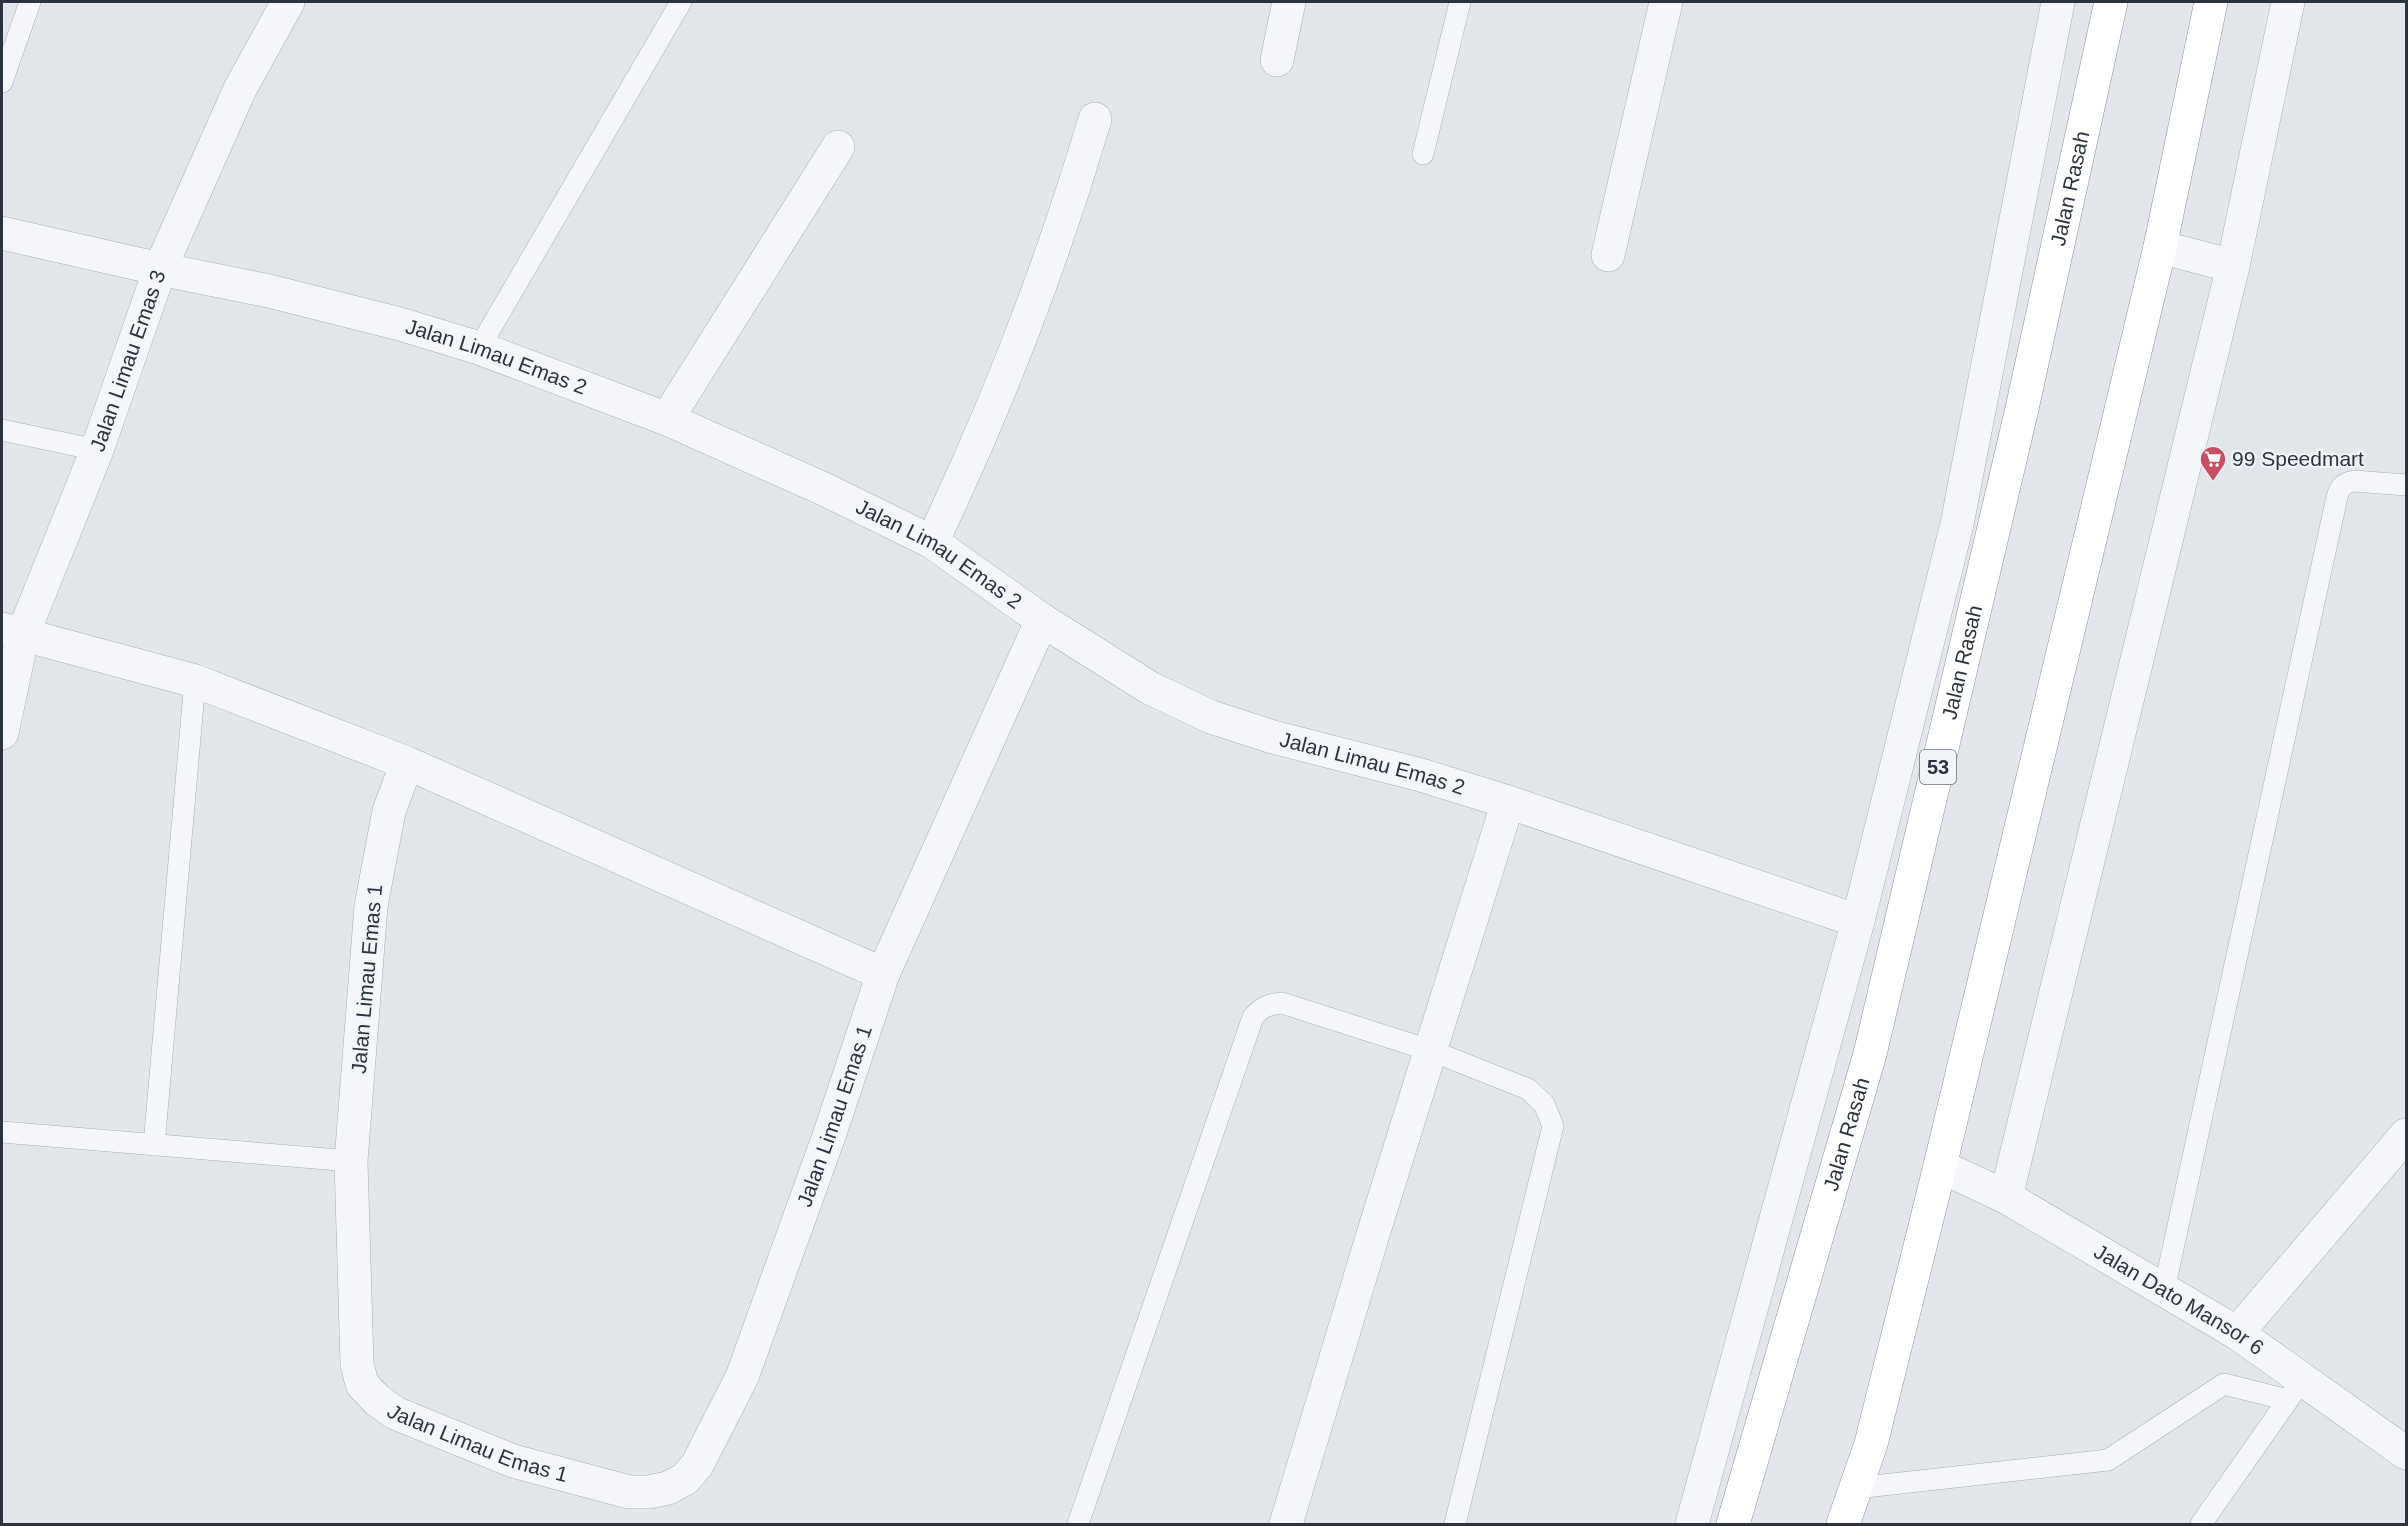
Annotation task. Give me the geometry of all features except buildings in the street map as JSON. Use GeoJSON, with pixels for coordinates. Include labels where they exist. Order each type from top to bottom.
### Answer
{"type":"FeatureCollection","features":[{"type":"Feature","properties":{"kind":"highway","name":"Jalan Rasah"},"geometry":{"type":"LineString","coordinates":[[1733,1524],[1870,1054],[2021,413],[2111,2]]}},
{"type":"Feature","properties":{"kind":"highway"},"geometry":{"type":"LineString","coordinates":[[1843,1524],[1871,1444],[1940,1166],[2160,247],[2211,2]]}},
{"type":"Feature","properties":{"kind":"street","name":"Jalan Limau Emas 3"},"geometry":{"type":"LineString","coordinates":[[2,733],[12,632],[97,450],[160,269],[240,89],[288,2]]}},
{"type":"Feature","properties":{"kind":"street"},"geometry":{"type":"LineString","coordinates":[[1277,60],[1289,2]]}},
{"type":"Feature","properties":{"kind":"street"},"geometry":{"type":"LineString","coordinates":[[1608,255],[1666,2]]}},
{"type":"Feature","properties":{"kind":"street"},"geometry":{"type":"LineString","coordinates":[[1692,1524],[1858,921],[1957,524],[2058,2]]}},
{"type":"Feature","properties":{"kind":"street"},"geometry":{"type":"LineString","coordinates":[[2006,1197],[2233,266],[2288,2]]}},
{"type":"Feature","properties":{"kind":"street"},"geometry":{"type":"LineString","coordinates":[[932,542],[973,455],[1061,229],[1095,119]]}},
{"type":"Feature","properties":{"kind":"street"},"geometry":{"type":"LineString","coordinates":[[667,419],[838,147]]}},
{"type":"Feature","properties":{"kind":"street","name":"Jalan Limau Emas 2"},"geometry":{"type":"LineString","coordinates":[[2,233],[269,291],[400,324],[479,348],[667,419],[826,490],[932,542],[1042,620],[1150,688],[1211,717],[1273,737],[1421,775],[1508,802],[1858,921]]}},
{"type":"Feature","properties":{"kind":"street"},"geometry":{"type":"LineString","coordinates":[[2160,247],[2233,266]]}},
{"type":"Feature","properties":{"kind":"street","name":"Jalan Limau Emas 1"},"geometry":{"type":"LineString","coordinates":[[407,763],[389,810],[371,906],[351,1161],[357,1364],[362,1384],[377,1400],[395,1413],[513,1461],[629,1492],[649,1492],[668,1488],[685,1479],[697,1465],[742,1377],[830,1133],[883,974],[1042,620]]}},
{"type":"Feature","properties":{"kind":"street"},"geometry":{"type":"LineString","coordinates":[[12,632],[195,681],[407,763],[883,974]]}},
{"type":"Feature","properties":{"kind":"street"},"geometry":{"type":"LineString","coordinates":[[1286,1524],[1374,1231],[1508,802]]}},
{"type":"Feature","properties":{"kind":"street"},"geometry":{"type":"LineString","coordinates":[[2237,1333],[2406,1136]]}},
{"type":"Feature","properties":{"kind":"street","name":"Jalan Dato Mansor 6"},"geometry":{"type":"LineString","coordinates":[[1940,1166],[2006,1197],[2237,1333],[2295,1390],[2406,1453]]}},
{"type":"Feature","properties":{"kind":"lane"},"geometry":{"type":"LineString","coordinates":[[2,82],[30,2]]}},
{"type":"Feature","properties":{"kind":"lane"},"geometry":{"type":"LineString","coordinates":[[479,348],[681,2]]}},
{"type":"Feature","properties":{"kind":"lane"},"geometry":{"type":"LineString","coordinates":[[1423,154],[1460,2]]}},
{"type":"Feature","properties":{"kind":"lane"},"geometry":{"type":"LineString","coordinates":[[2,430],[97,450]]}},
{"type":"Feature","properties":{"kind":"lane"},"geometry":{"type":"LineString","coordinates":[[2164,1290],[2337,497],[2345,483],[2354,481],[2406,485]]}},
{"type":"Feature","properties":{"kind":"lane"},"geometry":{"type":"LineString","coordinates":[[154,1145],[195,681]]}},
{"type":"Feature","properties":{"kind":"lane"},"geometry":{"type":"LineString","coordinates":[[1078,1524],[1253,1017],[1260,1009],[1270,1004],[1282,1003],[1432,1051],[1528,1089],[1544,1104],[1553,1126],[1455,1524]]}},
{"type":"Feature","properties":{"kind":"lane"},"geometry":{"type":"LineString","coordinates":[[2,1132],[351,1161]]}},
{"type":"Feature","properties":{"kind":"lane"},"geometry":{"type":"LineString","coordinates":[[1856,1488],[2108,1460],[2224,1384],[2295,1390]]}},
{"type":"Feature","properties":{"kind":"lane"},"geometry":{"type":"LineString","coordinates":[[2201,1524],[2295,1390]]}},
{"type":"Feature","properties":{"kind":"place","name":"99 Speedmart"},"geometry":{"type":"Point","coordinates":[2213,482]}}]}
